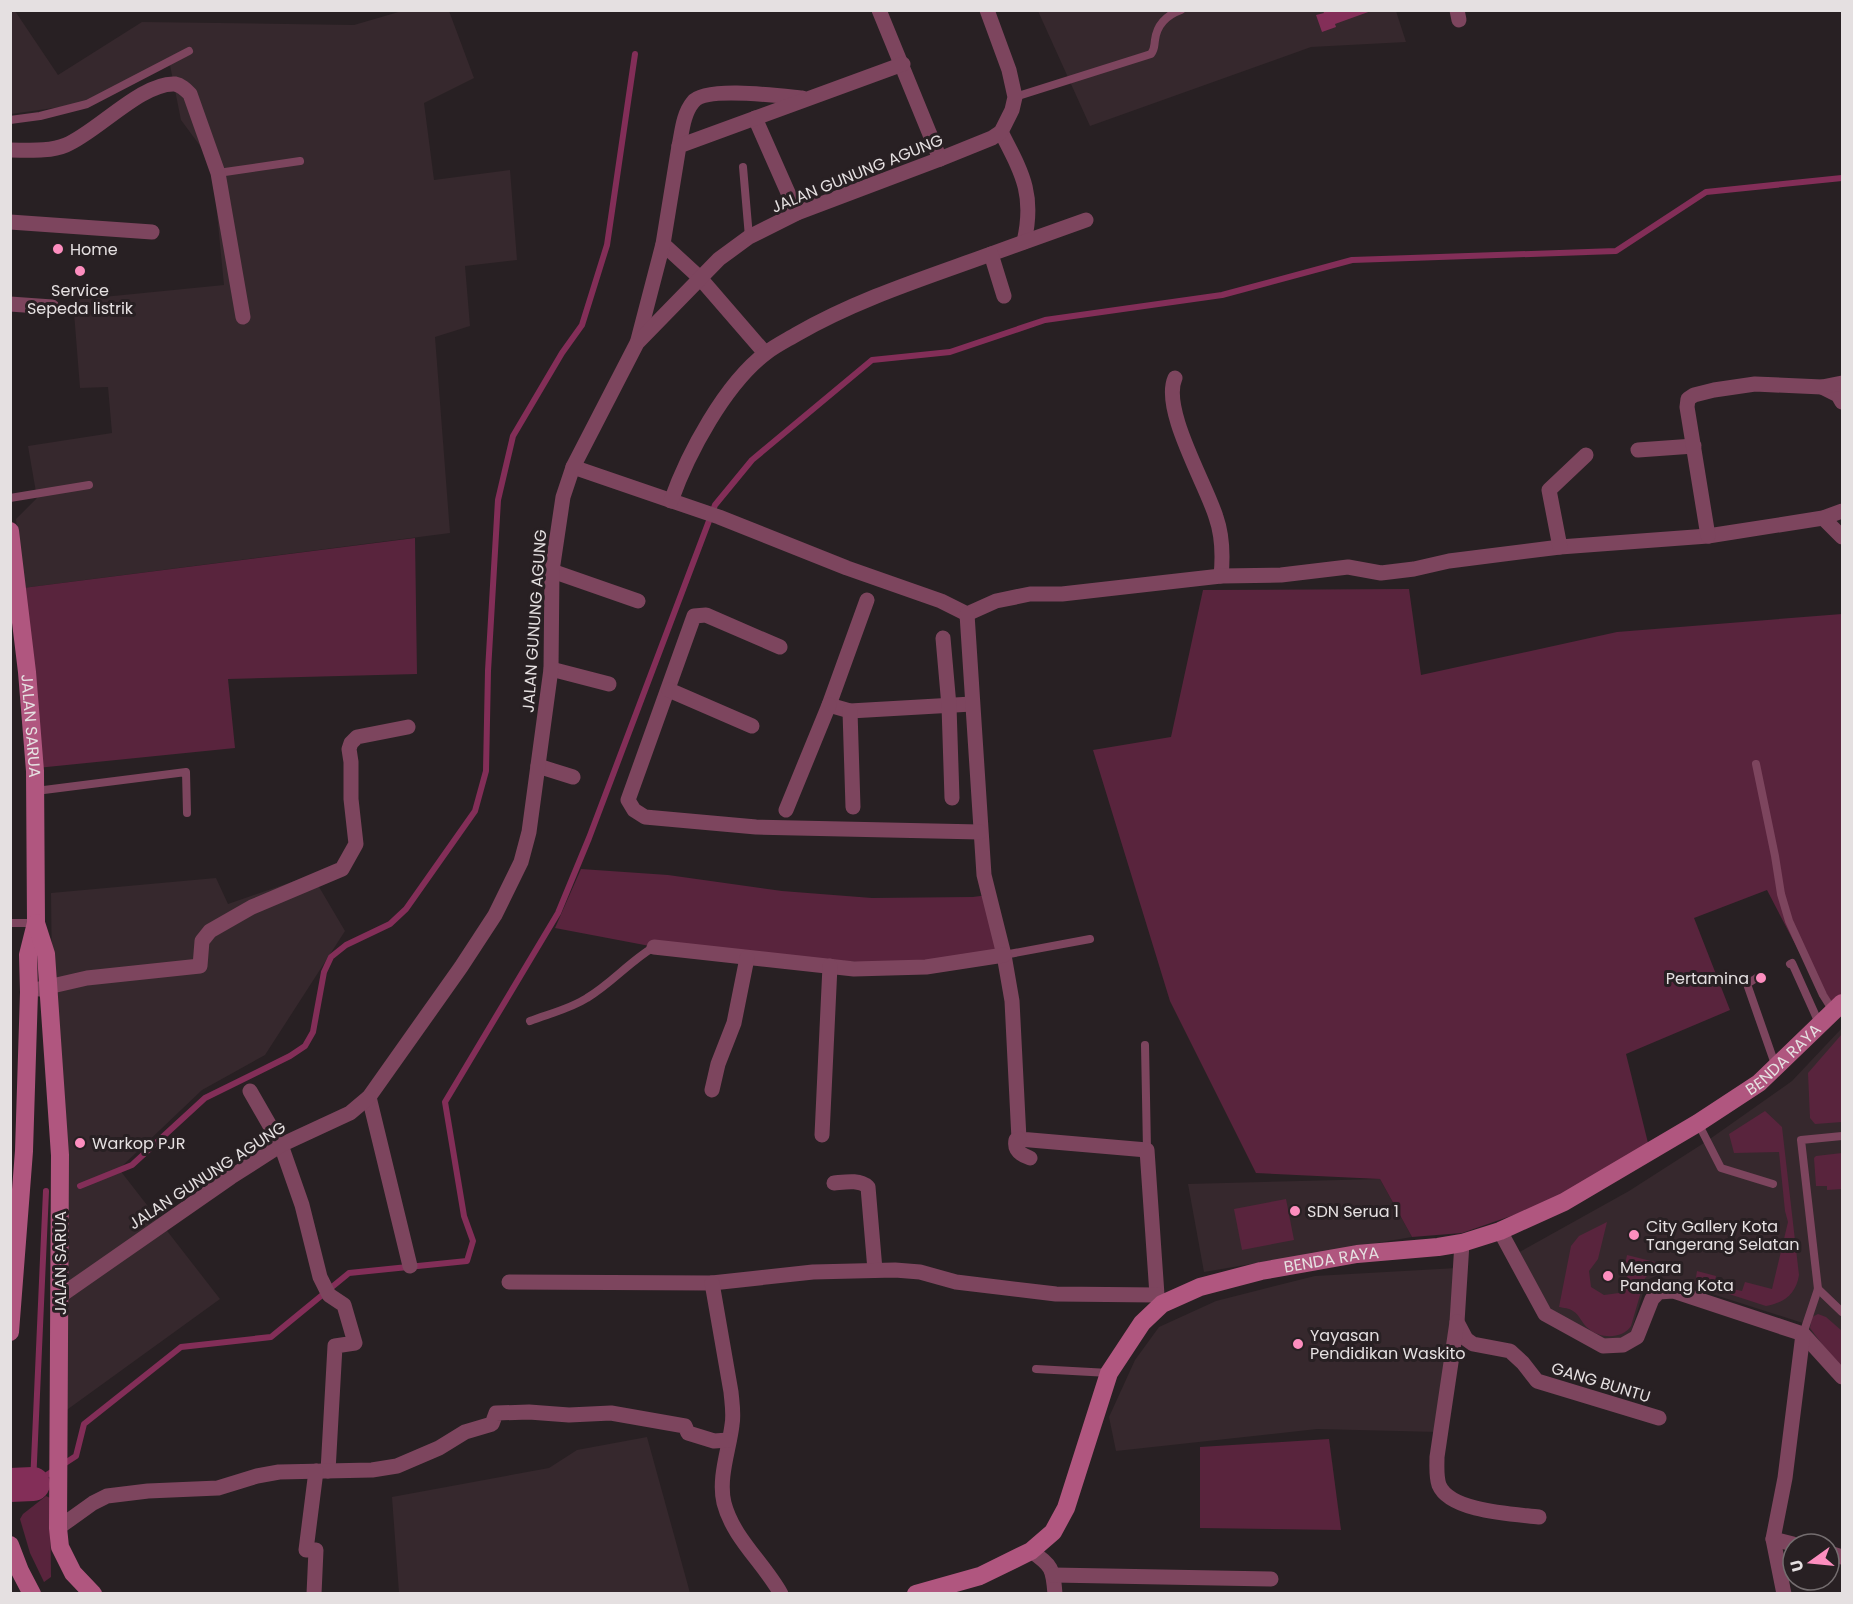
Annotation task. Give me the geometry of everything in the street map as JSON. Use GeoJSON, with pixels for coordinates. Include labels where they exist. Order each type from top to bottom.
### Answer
{"type":"FeatureCollection","features":[{"type":"Feature","properties":{"kind":"main road","name":"JALAN SARUA"},"geometry":{"type":"LineString","coordinates":[[10,1332],[17,1152],[29,992],[28,955],[36,923],[34,791],[27,672],[11,541]]}},
{"type":"Feature","properties":{"kind":"main road","name":"JALAN SARUA"},"geometry":{"type":"LineString","coordinates":[[36,923],[46,954],[60,1155],[58,1528],[60,1547],[73,1573],[93,1593]]}},
{"type":"Feature","properties":{"kind":"main road","name":"BENDA RAYA"},"geometry":{"type":"LineString","coordinates":[[916,1593],[980,1576],[1031,1551],[1053,1532],[1066,1508],[1109,1373],[1160,1300],[1262,1271],[1357,1254],[1438,1248],[1500,1231],[1564,1202],[1698,1124],[1759,1083],[1838,1008]]}},
{"type":"Feature","properties":{"kind":"main road"},"geometry":{"type":"LineString","coordinates":[[10,1545],[32,1593]]}},
{"type":"Feature","properties":{"kind":"street"},"geometry":{"type":"LineString","coordinates":[[879,10],[940,159]]}},
{"type":"Feature","properties":{"kind":"street"},"geometry":{"type":"LineString","coordinates":[[987,10],[1009,70],[1015,97],[1012,110],[1001,132],[1021,172],[1027,190],[1029,207],[1024,242]]}},
{"type":"Feature","properties":{"kind":"street"},"geometry":{"type":"LineString","coordinates":[[679,146],[903,64]]}},
{"type":"Feature","properties":{"kind":"street"},"geometry":{"type":"LineString","coordinates":[[10,150],[50,149],[66,145],[147,92],[177,84],[184,88],[190,94],[218,173],[243,317]]}},
{"type":"Feature","properties":{"kind":"street"},"geometry":{"type":"LineString","coordinates":[[638,343],[663,244],[679,146],[686,116],[692,103],[698,97],[723,93],[810,98]]}},
{"type":"Feature","properties":{"kind":"street"},"geometry":{"type":"LineString","coordinates":[[755,118],[797,213]]}},
{"type":"Feature","properties":{"kind":"street","name":"JALAN GUNUNG AGUNG"},"geometry":{"type":"LineString","coordinates":[[60,1296],[281,1144],[350,1113],[369,1096],[461,967],[495,915],[521,862],[529,832],[551,669],[552,571],[563,497],[573,467],[638,343],[719,259],[749,237],[797,213],[940,159],[992,138],[1001,132]]}},
{"type":"Feature","properties":{"kind":"street"},"geometry":{"type":"LineString","coordinates":[[671,501],[686,462],[712,418],[736,383],[765,353],[825,318],[852,306],[1086,220]]}},
{"type":"Feature","properties":{"kind":"street"},"geometry":{"type":"LineString","coordinates":[[10,222],[152,232]]}},
{"type":"Feature","properties":{"kind":"street"},"geometry":{"type":"LineString","coordinates":[[663,244],[700,278],[765,353]]}},
{"type":"Feature","properties":{"kind":"street"},"geometry":{"type":"LineString","coordinates":[[991,254],[1004,296]]}},
{"type":"Feature","properties":{"kind":"street"},"geometry":{"type":"LineString","coordinates":[[10,304],[52,307]]}},
{"type":"Feature","properties":{"kind":"street"},"geometry":{"type":"LineString","coordinates":[[1175,378],[1172,389],[1177,418],[1216,516],[1221,537],[1223,554],[1221,576]]}},
{"type":"Feature","properties":{"kind":"street"},"geometry":{"type":"LineString","coordinates":[[1708,536],[1687,407],[1688,399],[1694,395],[1714,390],[1755,384],[1822,387],[1842,383]]}},
{"type":"Feature","properties":{"kind":"street"},"geometry":{"type":"LineString","coordinates":[[1822,387],[1838,394],[1842,402]]}},
{"type":"Feature","properties":{"kind":"street"},"geometry":{"type":"LineString","coordinates":[[1638,450],[1694,446]]}},
{"type":"Feature","properties":{"kind":"street"},"geometry":{"type":"LineString","coordinates":[[1560,547],[1549,490],[1586,455]]}},
{"type":"Feature","properties":{"kind":"street"},"geometry":{"type":"LineString","coordinates":[[573,467],[941,601],[967,614]]}},
{"type":"Feature","properties":{"kind":"street"},"geometry":{"type":"LineString","coordinates":[[967,614],[996,601],[1030,594],[1062,594],[1221,576],[1281,575],[1348,567],[1381,573],[1449,561],[1560,547],[1708,536],[1823,518],[1842,511]]}},
{"type":"Feature","properties":{"kind":"street"},"geometry":{"type":"LineString","coordinates":[[1823,518],[1842,537]]}},
{"type":"Feature","properties":{"kind":"street"},"geometry":{"type":"LineString","coordinates":[[552,571],[638,601]]}},
{"type":"Feature","properties":{"kind":"street"},"geometry":{"type":"LineString","coordinates":[[786,810],[829,705],[867,600]]}},
{"type":"Feature","properties":{"kind":"street"},"geometry":{"type":"LineString","coordinates":[[967,614],[984,875],[1004,955],[1012,1001],[1019,1138],[1015,1142],[1019,1152],[1030,1158]]}},
{"type":"Feature","properties":{"kind":"street"},"geometry":{"type":"LineString","coordinates":[[780,646],[706,615],[694,616],[628,800],[634,810],[645,816],[756,827],[980,832]]}},
{"type":"Feature","properties":{"kind":"street"},"geometry":{"type":"LineString","coordinates":[[943,638],[949,705],[952,798]]}},
{"type":"Feature","properties":{"kind":"street"},"geometry":{"type":"LineString","coordinates":[[551,669],[609,684]]}},
{"type":"Feature","properties":{"kind":"street"},"geometry":{"type":"LineString","coordinates":[[669,690],[752,726]]}},
{"type":"Feature","properties":{"kind":"street"},"geometry":{"type":"LineString","coordinates":[[829,705],[850,711],[972,704]]}},
{"type":"Feature","properties":{"kind":"street"},"geometry":{"type":"LineString","coordinates":[[850,711],[853,807]]}},
{"type":"Feature","properties":{"kind":"street"},"geometry":{"type":"LineString","coordinates":[[29,992],[87,978],[200,966],[202,941],[210,931],[252,907],[342,869],[356,844],[351,799],[349,748],[351,743],[357,737],[408,727]]}},
{"type":"Feature","properties":{"kind":"street"},"geometry":{"type":"LineString","coordinates":[[538,766],[573,777]]}},
{"type":"Feature","properties":{"kind":"street"},"geometry":{"type":"LineString","coordinates":[[654,947],[854,969],[926,967],[1004,955]]}},
{"type":"Feature","properties":{"kind":"street"},"geometry":{"type":"LineString","coordinates":[[712,1090],[718,1064],[734,1023],[747,958]]}},
{"type":"Feature","properties":{"kind":"street"},"geometry":{"type":"LineString","coordinates":[[822,1135],[830,966]]}},
{"type":"Feature","properties":{"kind":"street"},"geometry":{"type":"LineString","coordinates":[[250,1091],[281,1144],[302,1205],[320,1277],[329,1295],[344,1305],[355,1343],[335,1346],[322,1471],[306,1550],[316,1550],[314,1593]]}},
{"type":"Feature","properties":{"kind":"street"},"geometry":{"type":"LineString","coordinates":[[369,1096],[410,1266]]}},
{"type":"Feature","properties":{"kind":"street"},"geometry":{"type":"LineString","coordinates":[[509,1282],[712,1283],[813,1272],[875,1270],[920,1272],[956,1282],[1056,1294],[1160,1300],[1147,1150],[1019,1138]]}},
{"type":"Feature","properties":{"kind":"street"},"geometry":{"type":"LineString","coordinates":[[834,1183],[856,1182],[864,1183],[868,1187],[875,1270]]}},
{"type":"Feature","properties":{"kind":"street"},"geometry":{"type":"LineString","coordinates":[[1500,1231],[1545,1314],[1603,1346],[1623,1345],[1636,1337],[1652,1299],[1659,1292],[1673,1291],[1803,1334],[1842,1377]]}},
{"type":"Feature","properties":{"kind":"street"},"geometry":{"type":"LineString","coordinates":[[1462,1243],[1457,1322],[1437,1457],[1440,1487],[1450,1498],[1459,1503],[1492,1512],[1539,1517]]}},
{"type":"Feature","properties":{"kind":"street"},"geometry":{"type":"LineString","coordinates":[[712,1283],[731,1392],[733,1423],[723,1482],[724,1502],[732,1524],[781,1593]]}},
{"type":"Feature","properties":{"kind":"street","name":"GANG BUNTU"},"geometry":{"type":"LineString","coordinates":[[1457,1322],[1466,1339],[1473,1344],[1510,1351],[1537,1381],[1659,1418]]}},
{"type":"Feature","properties":{"kind":"street"},"geometry":{"type":"LineString","coordinates":[[1784,1593],[1773,1539],[1785,1478],[1803,1334]]}},
{"type":"Feature","properties":{"kind":"street"},"geometry":{"type":"LineString","coordinates":[[58,1528],[107,1496],[148,1491],[218,1488],[268,1474],[372,1470],[397,1466],[440,1448],[465,1432],[492,1424],[496,1413],[529,1412],[569,1415],[611,1413],[685,1426],[688,1433],[714,1440],[729,1440]]}},
{"type":"Feature","properties":{"kind":"street"},"geometry":{"type":"LineString","coordinates":[[1773,1539],[1781,1541]]}},
{"type":"Feature","properties":{"kind":"street"},"geometry":{"type":"LineString","coordinates":[[1031,1551],[1048,1563],[1053,1575],[1054,1593]]}},
{"type":"Feature","properties":{"kind":"street"},"geometry":{"type":"LineString","coordinates":[[1053,1575],[1271,1579]]}},
{"type":"Feature","properties":{"kind":"lane"},"geometry":{"type":"LineString","coordinates":[[1015,97],[1151,54],[1155,49],[1155,36],[1161,23],[1181,10]]}},
{"type":"Feature","properties":{"kind":"lane"},"geometry":{"type":"LineString","coordinates":[[10,120],[87,104],[189,51]]}},
{"type":"Feature","properties":{"kind":"lane"},"geometry":{"type":"LineString","coordinates":[[218,173],[300,160]]}},
{"type":"Feature","properties":{"kind":"lane"},"geometry":{"type":"LineString","coordinates":[[743,167],[749,237]]}},
{"type":"Feature","properties":{"kind":"lane"},"geometry":{"type":"LineString","coordinates":[[10,498],[89,485]]}},
{"type":"Feature","properties":{"kind":"lane"},"geometry":{"type":"LineString","coordinates":[[1756,764],[1781,894],[1789,921],[1823,995],[1838,1008]]}},
{"type":"Feature","properties":{"kind":"lane"},"geometry":{"type":"LineString","coordinates":[[34,791],[186,772],[187,813]]}},
{"type":"Feature","properties":{"kind":"lane"},"geometry":{"type":"LineString","coordinates":[[10,923],[36,923]]}},
{"type":"Feature","properties":{"kind":"lane"},"geometry":{"type":"LineString","coordinates":[[1004,955],[1090,939]]}},
{"type":"Feature","properties":{"kind":"lane"},"geometry":{"type":"LineString","coordinates":[[530,1021],[585,1000],[615,979],[637,957],[654,947]]}},
{"type":"Feature","properties":{"kind":"lane"},"geometry":{"type":"LineString","coordinates":[[1790,964],[1792,963],[1820,1025]]}},
{"type":"Feature","properties":{"kind":"lane"},"geometry":{"type":"LineString","coordinates":[[1758,977],[1747,984],[1776,1068]]}},
{"type":"Feature","properties":{"kind":"lane"},"geometry":{"type":"LineString","coordinates":[[1145,1045],[1147,1150]]}},
{"type":"Feature","properties":{"kind":"lane"},"geometry":{"type":"LineString","coordinates":[[1698,1124],[1721,1168],[1773,1184]]}},
{"type":"Feature","properties":{"kind":"lane"},"geometry":{"type":"LineString","coordinates":[[1803,1334],[1818,1289],[1801,1140],[1842,1136]]}},
{"type":"Feature","properties":{"kind":"lane"},"geometry":{"type":"LineString","coordinates":[[1818,1289],[1842,1312]]}},
{"type":"Feature","properties":{"kind":"lane"},"geometry":{"type":"LineString","coordinates":[[1036,1369],[1109,1373]]}},
{"type":"Feature","properties":{"kind":"shaded area"},"geometry":{"type":"Polygon","coordinates":[[[10,11],[15,11],[58,75],[142,22],[354,25],[402,11],[449,11],[474,78],[424,103],[434,180],[510,170],[517,260],[465,266],[470,326],[435,337],[450,533],[23,588],[16,519],[37,498],[28,446],[112,433],[108,387],[80,388],[73,300],[224,285],[212,162],[181,120],[169,60],[82,104],[11,114],[10,11]]]}},
{"type":"Feature","properties":{"kind":"shaded area"},"geometry":{"type":"Polygon","coordinates":[[[1038,11],[1396,11],[1406,42],[1311,47],[1090,126],[1038,11]]]}},
{"type":"Feature","properties":{"kind":"shaded area"},"geometry":{"type":"Polygon","coordinates":[[[1323,11],[1371,11],[1335,24],[1336,27],[1322,32],[1316,15],[1324,13],[1323,11]]]}},
{"type":"Feature","properties":{"kind":"shaded area"},"geometry":{"type":"Polygon","coordinates":[[[415,538],[417,674],[228,679],[235,748],[37,768],[23,588],[415,538]]]}},
{"type":"Feature","properties":{"kind":"shaded area"},"geometry":{"type":"Polygon","coordinates":[[[1409,589],[1421,675],[1617,632],[1842,614],[1842,997],[1830,1011],[1767,890],[1694,918],[1730,1010],[1626,1054],[1648,1143],[1545,1204],[1462,1233],[1412,1237],[1380,1179],[1256,1173],[1170,1001],[1093,750],[1171,737],[1203,590],[1409,589]]]}},
{"type":"Feature","properties":{"kind":"shaded area"},"geometry":{"type":"Polygon","coordinates":[[[581,869],[668,875],[782,891],[872,898],[988,895],[1004,955],[926,967],[655,947],[555,928],[581,869]]]}},
{"type":"Feature","properties":{"kind":"shaded area"},"geometry":{"type":"Polygon","coordinates":[[[312,875],[345,931],[265,1055],[202,1090],[119,1169],[220,1299],[57,1417],[51,893],[216,878],[228,904],[312,875]]]}},
{"type":"Feature","properties":{"kind":"shaded area"},"geometry":{"type":"Polygon","coordinates":[[[1842,1028],[1842,1372],[1826,1355],[1806,1324],[1656,1276],[1647,1280],[1631,1332],[1620,1339],[1598,1339],[1546,1306],[1516,1254],[1629,1191],[1707,1141],[1792,1081],[1842,1028]]]}},
{"type":"Feature","properties":{"kind":"shaded area"},"geometry":{"type":"Polygon","coordinates":[[[1842,1034],[1842,1122],[1815,1124],[1810,1118],[1808,1073],[1842,1034]]]}},
{"type":"Feature","properties":{"kind":"shaded area"},"geometry":{"type":"Polygon","coordinates":[[[1765,1111],[1782,1127],[1799,1275],[1792,1292],[1784,1300],[1766,1306],[1695,1283],[1697,1271],[1716,1276],[1714,1285],[1742,1291],[1745,1282],[1772,1289],[1788,1222],[1779,1152],[1734,1153],[1729,1134],[1765,1111]]]}},
{"type":"Feature","properties":{"kind":"shaded area"},"geometry":{"type":"Polygon","coordinates":[[[1842,1153],[1842,1189],[1827,1190],[1827,1186],[1816,1186],[1814,1158],[1842,1153]]]}},
{"type":"Feature","properties":{"kind":"shaded area","name":"SDN Serua 1"},"geometry":{"type":"Polygon","coordinates":[[[1380,1179],[1412,1237],[1204,1272],[1188,1184],[1380,1179]]]}},
{"type":"Feature","properties":{"kind":"shaded area"},"geometry":{"type":"Polygon","coordinates":[[[1286,1199],[1294,1240],[1242,1250],[1234,1209],[1286,1199]]]}},
{"type":"Feature","properties":{"kind":"shaded area"},"geometry":{"type":"Polygon","coordinates":[[[1607,1222],[1598,1259],[1589,1271],[1591,1287],[1604,1295],[1619,1293],[1628,1281],[1625,1265],[1627,1255],[1659,1263],[1657,1273],[1649,1274],[1645,1278],[1631,1326],[1623,1333],[1611,1336],[1599,1335],[1587,1327],[1570,1309],[1559,1307],[1571,1246],[1579,1236],[1607,1222]]]}},
{"type":"Feature","properties":{"kind":"shaded area","name":"Yayasan Pendidikan Waskito"},"geometry":{"type":"Polygon","coordinates":[[[1457,1268],[1439,1432],[1317,1429],[1116,1451],[1109,1417],[1135,1360],[1159,1327],[1216,1301],[1315,1276],[1457,1268]]]}},
{"type":"Feature","properties":{"kind":"shaded area"},"geometry":{"type":"Polygon","coordinates":[[[1818,1314],[1826,1317],[1842,1331],[1842,1371],[1810,1328],[1812,1317],[1818,1314]]]}},
{"type":"Feature","properties":{"kind":"shaded area"},"geometry":{"type":"Polygon","coordinates":[[[647,1437],[690,1593],[399,1593],[392,1497],[549,1468],[577,1450],[647,1437]]]}},
{"type":"Feature","properties":{"kind":"shaded area"},"geometry":{"type":"Polygon","coordinates":[[[1329,1439],[1341,1530],[1200,1528],[1200,1447],[1329,1439]]]}},
{"type":"Feature","properties":{"kind":"shaded area"},"geometry":{"type":"Polygon","coordinates":[[[46,1496],[50,1498],[51,1577],[44,1582],[30,1553],[20,1519],[46,1496]]]}},
{"type":"Feature","properties":{"kind":"waterway"},"geometry":{"type":"LineString","coordinates":[[80,1186],[132,1165],[205,1098],[290,1056],[305,1046],[313,1032],[324,972],[331,957],[346,945],[390,924],[406,909],[475,811],[486,771],[488,671],[498,500],[513,436],[562,353],[582,325],[607,245],[635,54]]}},
{"type":"Feature","properties":{"kind":"waterway"},"geometry":{"type":"LineString","coordinates":[[33,1484],[76,1456],[84,1424],[181,1347],[271,1337],[349,1273],[467,1261],[473,1241],[464,1216],[445,1102],[558,913],[589,838],[715,505],[752,460],[872,360],[950,352],[1045,320],[1222,295],[1352,260],[1616,251],[1706,192],[1842,178]]}},
{"type":"Feature","properties":{"kind":"waterway"},"geometry":{"type":"LineString","coordinates":[[33,1484],[46,1191]]}},
{"type":"Feature","properties":{"kind":"waterway"},"geometry":{"type":"LineString","coordinates":[[10,1485],[33,1484]]}},
{"type":"Feature","properties":{"kind":"place","name":"Home"},"geometry":{"type":"Point","coordinates":[58,249]}},
{"type":"Feature","properties":{"kind":"place","name":"Service Sepeda listrik"},"geometry":{"type":"Point","coordinates":[80,271]}},
{"type":"Feature","properties":{"kind":"place","name":"Pertamina"},"geometry":{"type":"Point","coordinates":[1761,978]}},
{"type":"Feature","properties":{"kind":"place","name":"Warkop PJR"},"geometry":{"type":"Point","coordinates":[80,1143]}},
{"type":"Feature","properties":{"kind":"place","name":"SDN Serua 1"},"geometry":{"type":"Point","coordinates":[1295,1211]}},
{"type":"Feature","properties":{"kind":"place","name":"City Gallery Kota Tangerang Selatan"},"geometry":{"type":"Point","coordinates":[1634,1235]}},
{"type":"Feature","properties":{"kind":"place","name":"Menara Pandang Kota"},"geometry":{"type":"Point","coordinates":[1608,1276]}},
{"type":"Feature","properties":{"kind":"place","name":"Yayasan Pendidikan Waskito"},"geometry":{"type":"Point","coordinates":[1298,1344]}}]}
